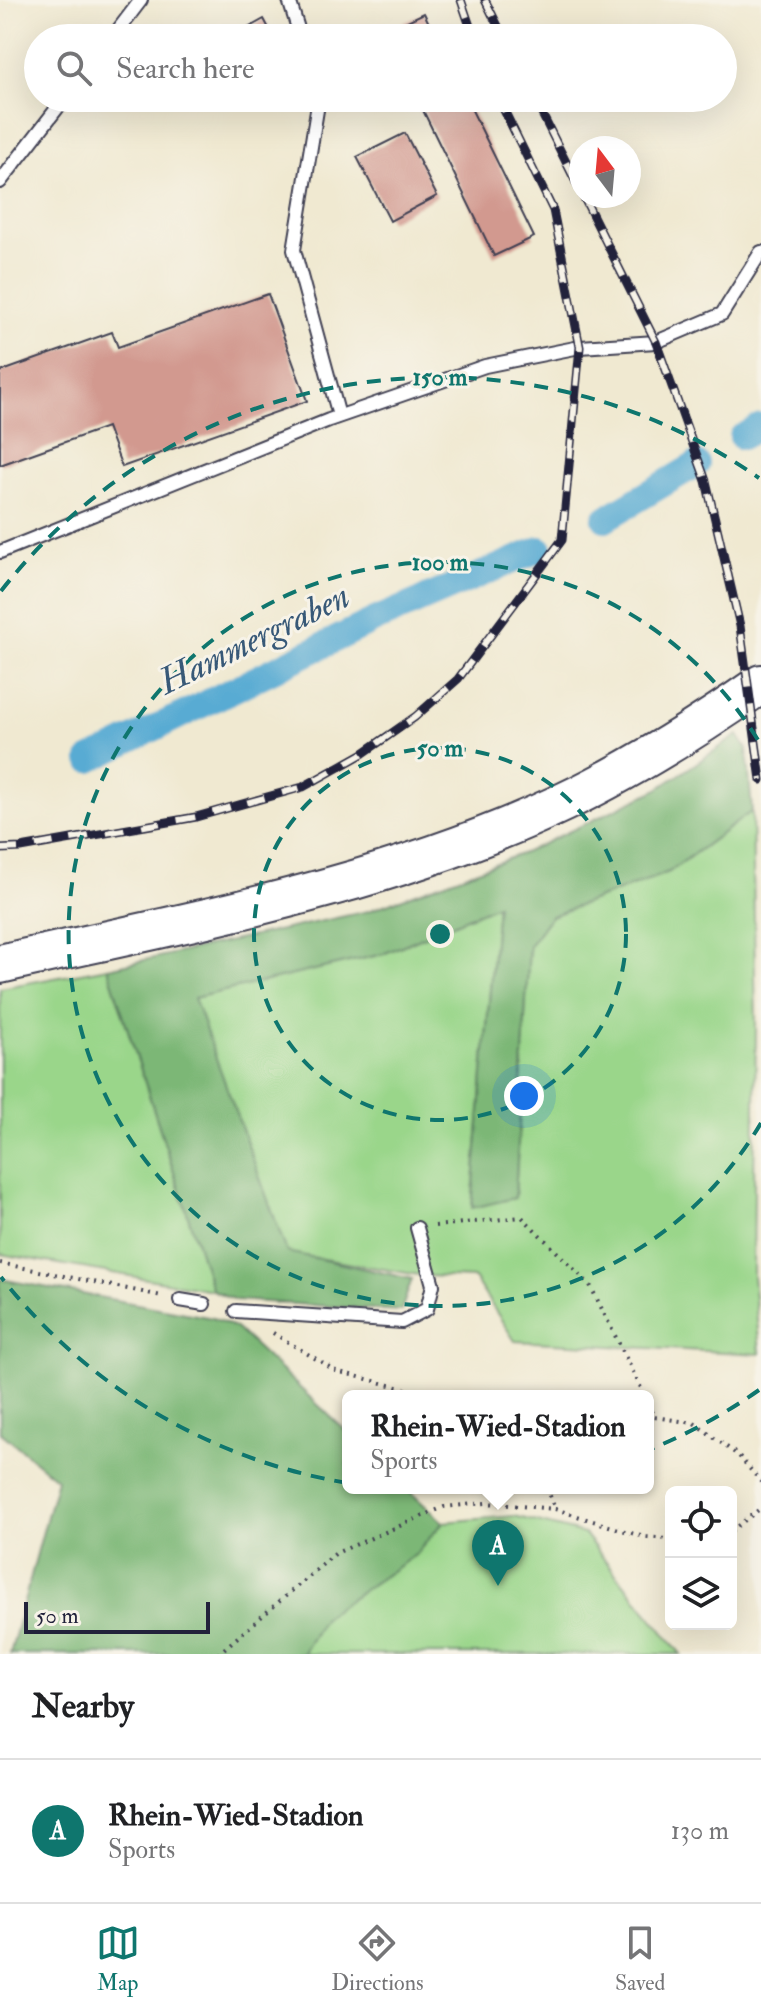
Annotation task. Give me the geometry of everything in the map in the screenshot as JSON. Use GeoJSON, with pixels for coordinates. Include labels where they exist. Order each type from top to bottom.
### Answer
{"type":"FeatureCollection","features":[{"type":"Feature","properties":{"kind":"main road"},"geometry":{"type":"LineString","coordinates":[[0,964],[265,903],[452,847],[550,808],[608,780],[691,732],[761,684]]}},
{"type":"Feature","properties":{"kind":"lane"},"geometry":{"type":"LineString","coordinates":[[123,24],[141,0]]}},
{"type":"Feature","properties":{"kind":"lane"},"geometry":{"type":"LineString","coordinates":[[289,0],[297,24]]}},
{"type":"Feature","properties":{"kind":"lane"},"geometry":{"type":"LineString","coordinates":[[0,182],[54,112]]}},
{"type":"Feature","properties":{"kind":"lane"},"geometry":{"type":"LineString","coordinates":[[317,112],[294,250],[339,416]]}},
{"type":"Feature","properties":{"kind":"lane"},"geometry":{"type":"LineString","coordinates":[[0,552],[339,416],[485,366],[580,347],[656,342],[722,314],[761,252]]}},
{"type":"Feature","properties":{"kind":"lane"},"geometry":{"type":"LineString","coordinates":[[236,1311],[402,1322],[427,1309],[433,1285],[417,1228]]}},
{"type":"Feature","properties":{"kind":"lane"},"geometry":{"type":"LineString","coordinates":[[180,1300],[204,1304]]}},
{"type":"Feature","properties":{"kind":"path"},"geometry":{"type":"LineString","coordinates":[[417,1228],[522,1217],[590,1285],[642,1390]]}},
{"type":"Feature","properties":{"kind":"path"},"geometry":{"type":"LineString","coordinates":[[0,1263],[180,1300]]}},
{"type":"Feature","properties":{"kind":"path"},"geometry":{"type":"LineString","coordinates":[[236,1311],[336,1371],[410,1390]]}},
{"type":"Feature","properties":{"kind":"path"},"geometry":{"type":"LineString","coordinates":[[654,1417],[694,1423],[739,1456],[761,1482]]}},
{"type":"Feature","properties":{"kind":"path"},"geometry":{"type":"LineString","coordinates":[[549,1494],[555,1509]]}},
{"type":"Feature","properties":{"kind":"path"},"geometry":{"type":"LineString","coordinates":[[218,1654],[336,1553],[444,1507],[486,1503],[555,1509],[644,1537],[665,1539]]}},
{"type":"Feature","properties":{"kind":"path"},"geometry":{"type":"LineString","coordinates":[[737,1526],[761,1508]]}},
{"type":"Feature","properties":{"kind":"green space"},"geometry":{"type":"Polygon","coordinates":[[[738,735],[747,749],[752,811],[669,872],[551,916],[529,946],[515,1198],[472,1208],[497,905],[383,954],[194,998],[287,1252],[412,1279],[401,1311],[235,1300],[212,1290],[108,968],[368,911],[526,852],[658,789],[738,735]]]}},
{"type":"Feature","properties":{"kind":"green space"},"geometry":{"type":"Polygon","coordinates":[[[752,811],[756,1027],[753,1276],[760,1354],[515,1341],[474,1278],[425,1276],[287,1253],[193,998],[383,954],[497,904],[472,1207],[515,1198],[529,946],[551,916],[669,872],[752,811]]]}},
{"type":"Feature","properties":{"kind":"green space"},"geometry":{"type":"Polygon","coordinates":[[[108,968],[212,1290],[0,1254],[0,988],[108,968]]]}},
{"type":"Feature","properties":{"kind":"green space"},"geometry":{"type":"Polygon","coordinates":[[[0,1279],[213,1318],[236,1328],[342,1427],[342,1494],[413,1494],[443,1522],[415,1555],[325,1616],[302,1654],[10,1654],[57,1479],[0,1432],[0,1279]]]}},
{"type":"Feature","properties":{"kind":"green space"},"geometry":{"type":"Polygon","coordinates":[[[514,1516],[584,1534],[681,1654],[302,1654],[325,1616],[415,1555],[443,1522],[514,1516]]]}},
{"type":"Feature","properties":{"kind":"building"},"geometry":{"type":"Polygon","coordinates":[[[424,13],[429,24],[401,24],[424,13]]]}},
{"type":"Feature","properties":{"kind":"building"},"geometry":{"type":"Polygon","coordinates":[[[424,112],[473,112],[534,237],[494,256],[424,112]]]}},
{"type":"Feature","properties":{"kind":"building"},"geometry":{"type":"Polygon","coordinates":[[[405,133],[437,196],[390,221],[357,157],[405,133]]]}},
{"type":"Feature","properties":{"kind":"building"},"geometry":{"type":"Polygon","coordinates":[[[268,294],[307,401],[122,467],[107,427],[0,465],[0,372],[112,332],[118,347],[268,294]]]}},
{"type":"Feature","properties":{"kind":"waterway","name":"Hammergraben"},"geometry":{"type":"LineString","coordinates":[[742,437],[761,426]]}},
{"type":"Feature","properties":{"kind":"waterway","name":"Hammergraben"},"geometry":{"type":"LineString","coordinates":[[605,519],[697,464]]}},
{"type":"Feature","properties":{"kind":"waterway","name":"Hammergraben"},"geometry":{"type":"LineString","coordinates":[[90,760],[375,620],[540,549]]}},
{"type":"Feature","properties":{"kind":"railway"},"geometry":{"type":"LineString","coordinates":[[461,0],[469,24]]}},
{"type":"Feature","properties":{"kind":"railway"},"geometry":{"type":"LineString","coordinates":[[485,0],[497,24]]}},
{"type":"Feature","properties":{"kind":"railway"},"geometry":{"type":"LineString","coordinates":[[0,849],[196,817],[303,787],[362,754],[415,717],[458,679],[562,540],[580,347],[553,210],[505,112]]}},
{"type":"Feature","properties":{"kind":"railway"},"geometry":{"type":"LineString","coordinates":[[541,112],[569,168]]}},
{"type":"Feature","properties":{"kind":"railway"},"geometry":{"type":"LineString","coordinates":[[589,208],[656,342],[706,481],[740,626],[761,780]]}},
{"type":"Feature","properties":{"kind":"place","name":"Rhein-Wied-Stadion"},"geometry":{"type":"Point","coordinates":[498,1586]}}]}
